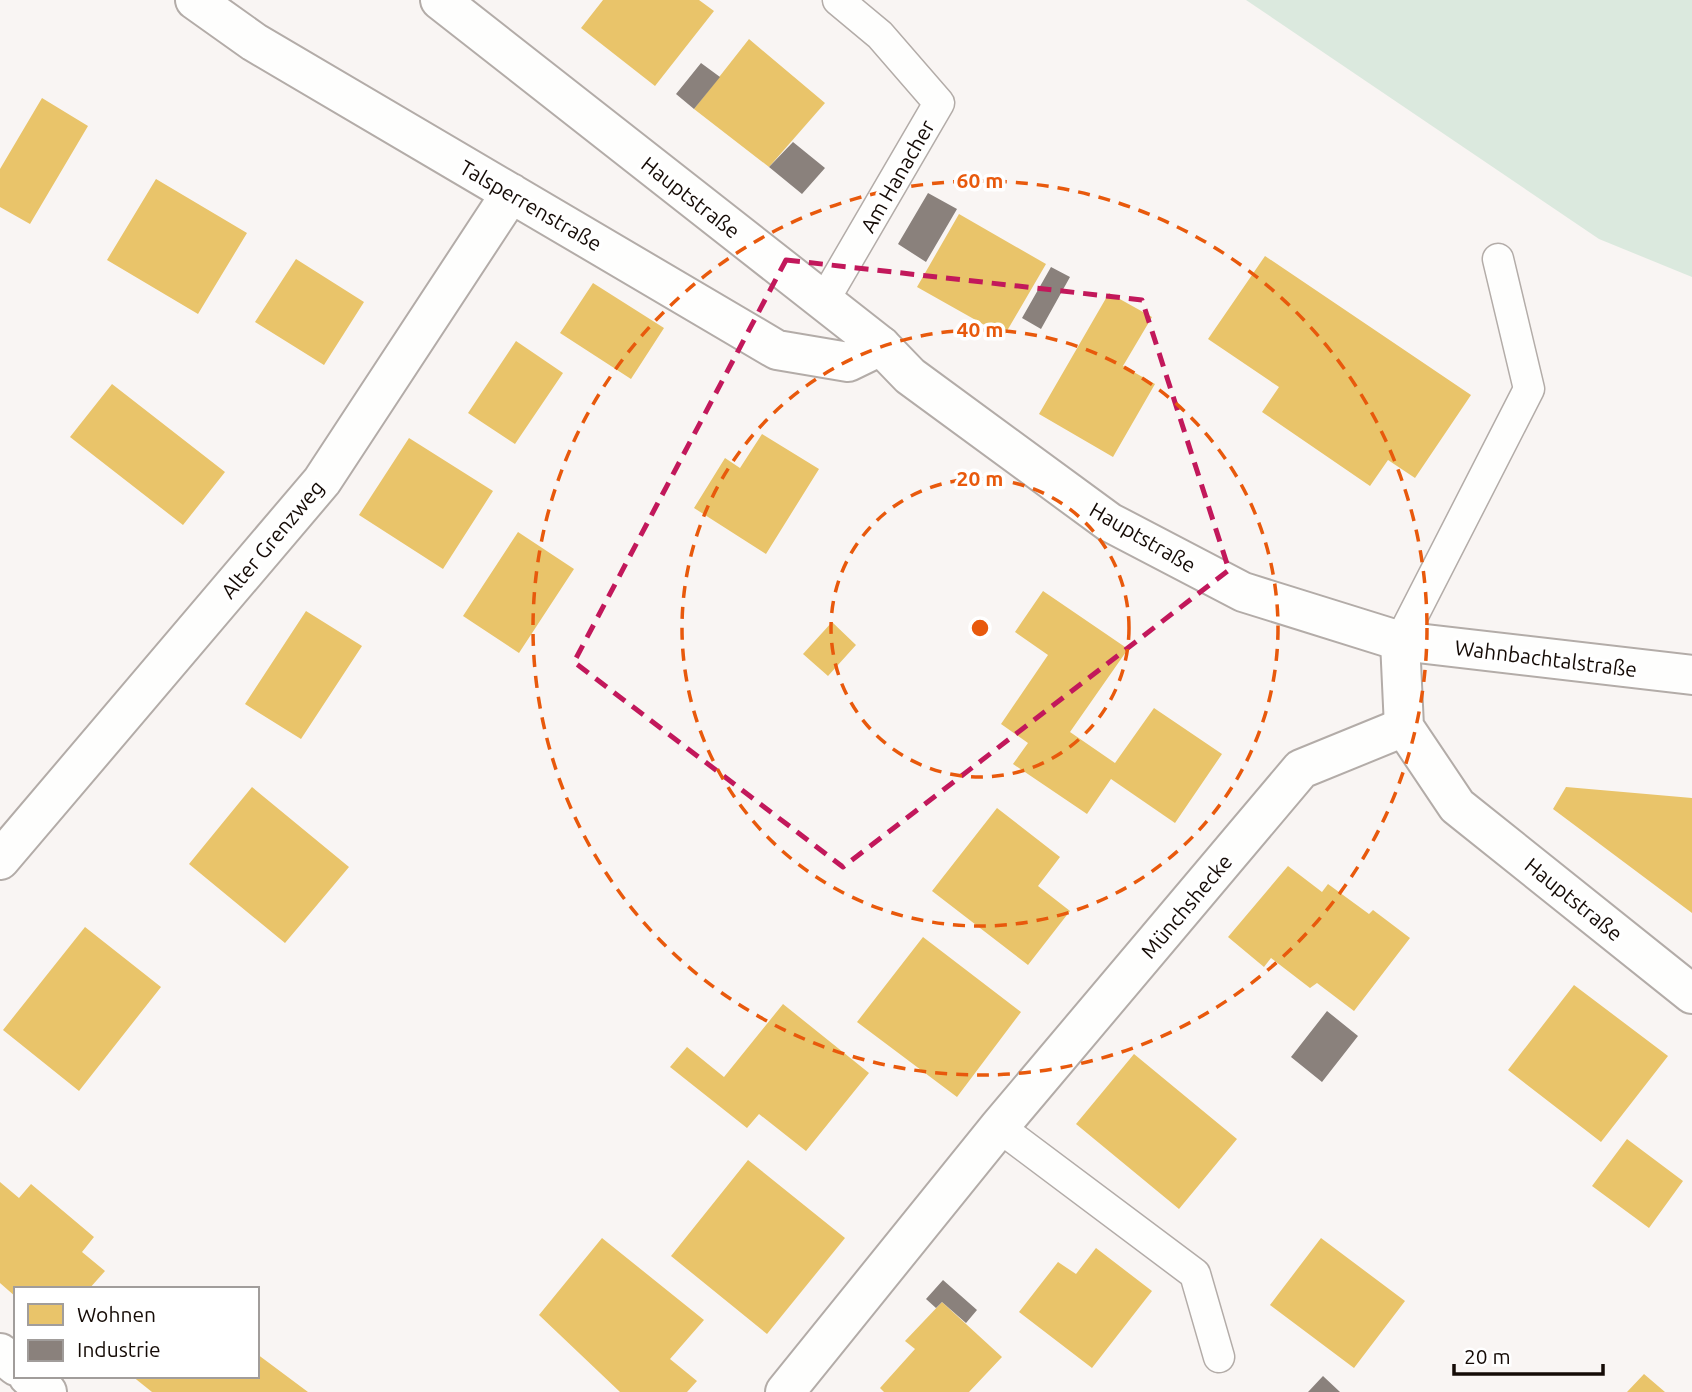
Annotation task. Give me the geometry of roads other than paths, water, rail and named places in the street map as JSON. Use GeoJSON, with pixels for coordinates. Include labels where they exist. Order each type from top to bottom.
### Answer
{"type":"FeatureCollection","features":[{"type":"Feature","properties":{"kind":"street","name":"Talsperrenstraße"},"geometry":{"type":"LineString","coordinates":[[195,0],[254,42],[777,350],[848,362],[881,346]]}},
{"type":"Feature","properties":{"kind":"street","name":"Hauptstraße"},"geometry":{"type":"LineString","coordinates":[[440,0],[881,346],[909,376],[1109,522],[1243,592],[1400,642]]}},
{"type":"Feature","properties":{"kind":"street","name":"Alter Grenzweg"},"geometry":{"type":"LineString","coordinates":[[0,860],[322,481],[511,193]]}},
{"type":"Feature","properties":{"kind":"street","name":"Wahnbachtalstraße"},"geometry":{"type":"LineString","coordinates":[[1400,642],[1692,675]]}},
{"type":"Feature","properties":{"kind":"street"},"geometry":{"type":"LineString","coordinates":[[1400,642],[1404,727]]}},
{"type":"Feature","properties":{"kind":"street","name":"Hauptstraße"},"geometry":{"type":"LineString","coordinates":[[1404,727],[1457,806],[1692,994]]}},
{"type":"Feature","properties":{"kind":"street","name":"Münchshecke"},"geometry":{"type":"LineString","coordinates":[[785,1392],[999,1127],[1301,769],[1404,727]]}},
{"type":"Feature","properties":{"kind":"street"},"geometry":{"type":"LineString","coordinates":[[0,1353],[14,1364]]}},
{"type":"Feature","properties":{"kind":"street"},"geometry":{"type":"LineString","coordinates":[[30,1378],[47,1392]]}},
{"type":"Feature","properties":{"kind":"lane","name":"Am Hanacher"},"geometry":{"type":"LineString","coordinates":[[823,302],[939,103],[880,35],[838,0]]}},
{"type":"Feature","properties":{"kind":"lane"},"geometry":{"type":"LineString","coordinates":[[1400,642],[1530,390],[1498,259]]}},
{"type":"Feature","properties":{"kind":"lane"},"geometry":{"type":"LineString","coordinates":[[999,1127],[1195,1274],[1220,1357]]}}]}
